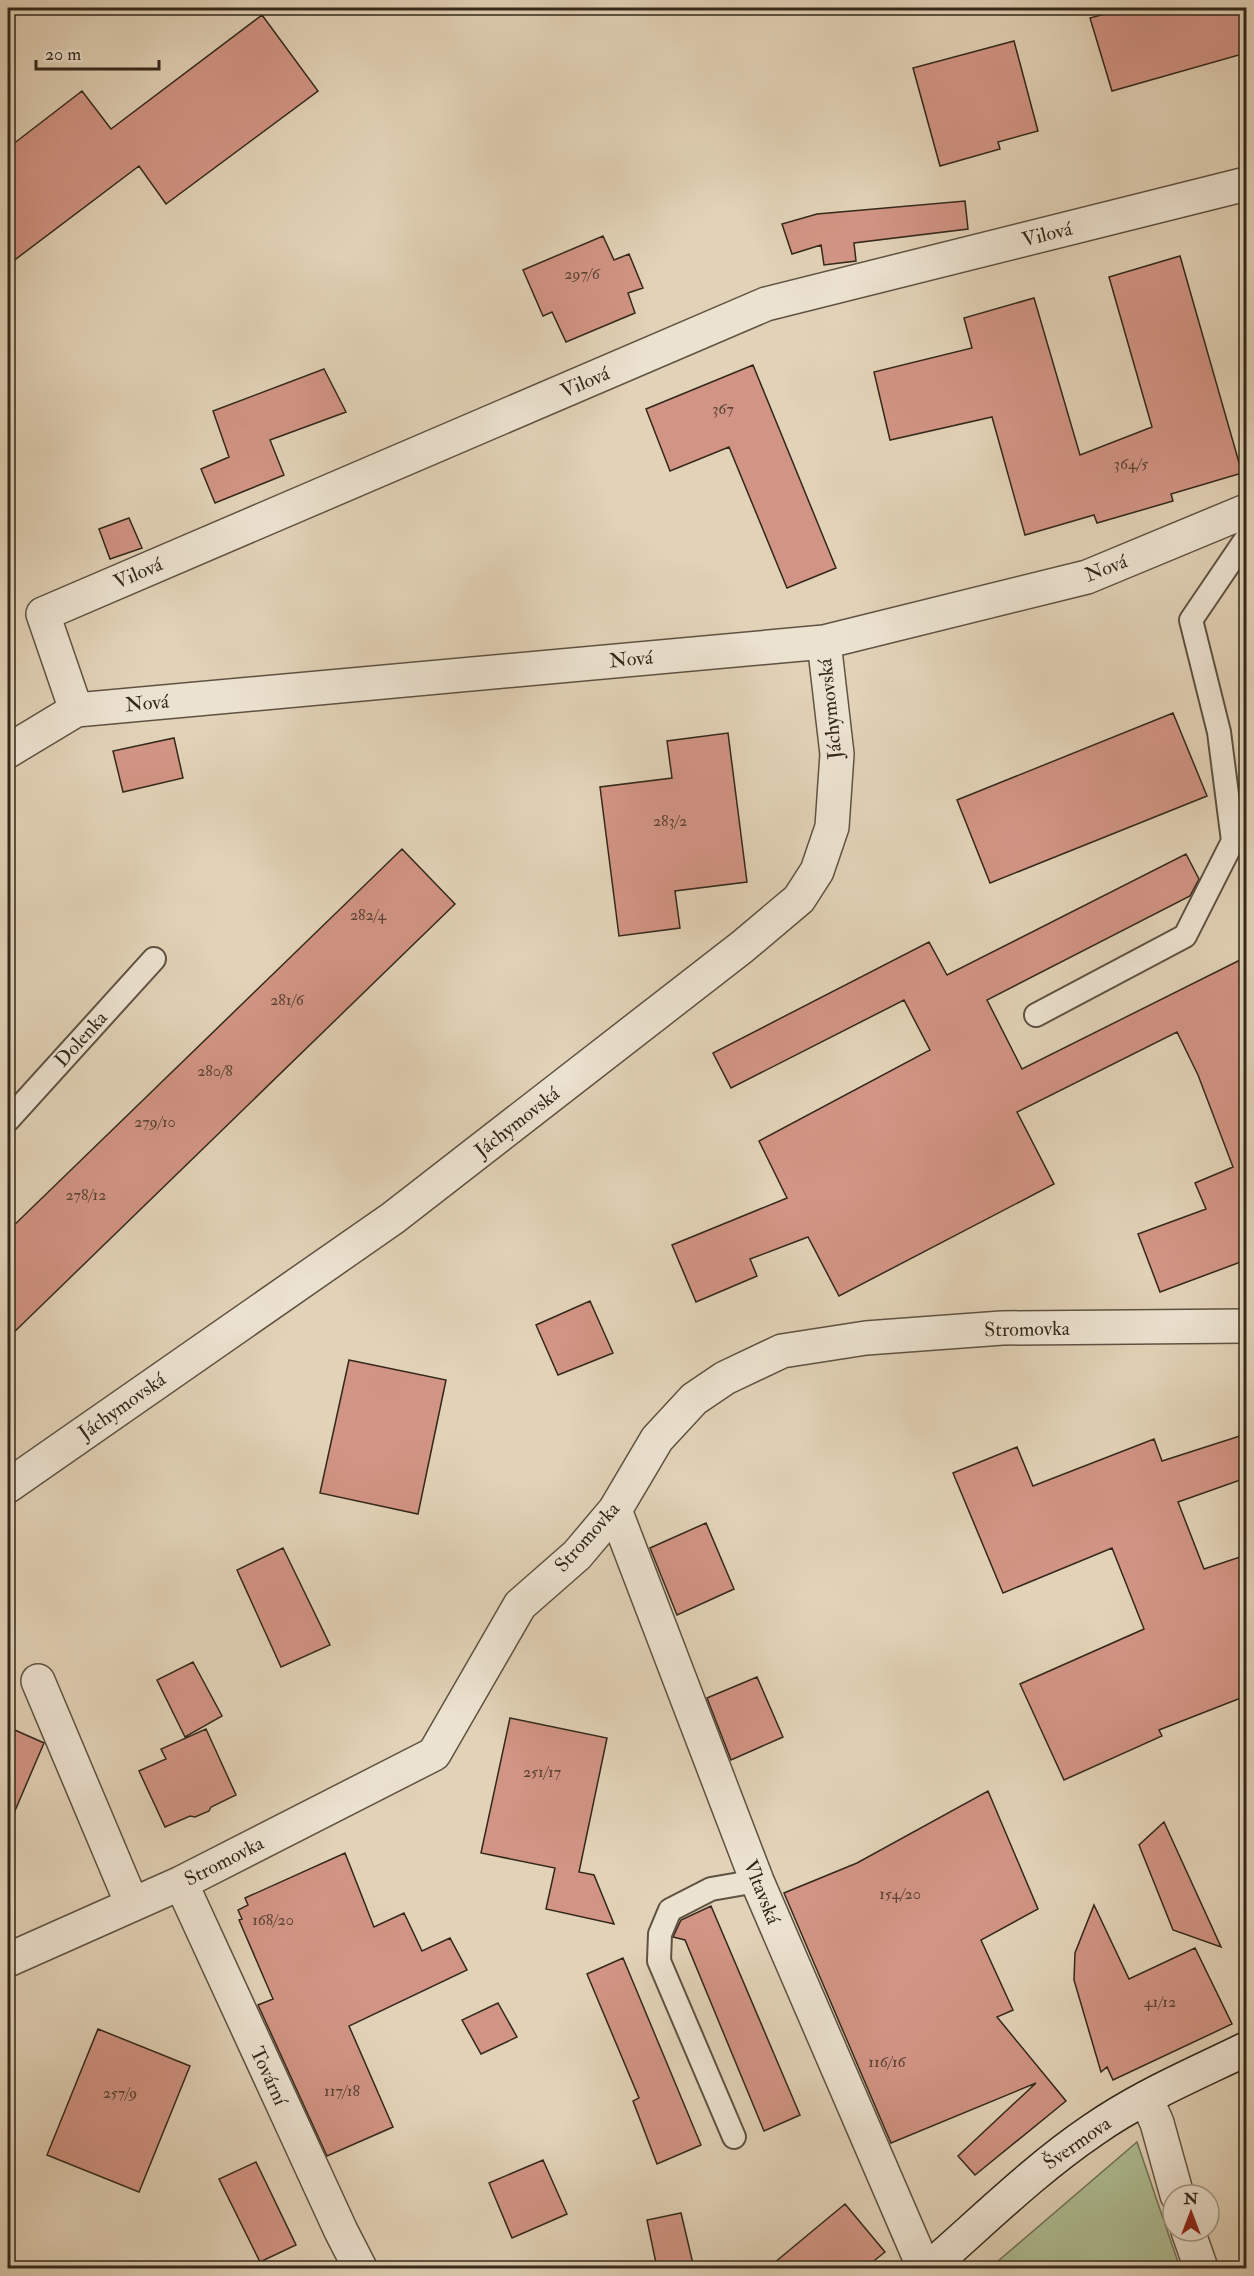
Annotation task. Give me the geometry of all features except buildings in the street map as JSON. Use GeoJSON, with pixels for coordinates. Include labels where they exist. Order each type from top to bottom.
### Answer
{"type":"FeatureCollection","features":[{"type":"Feature","properties":{"kind":"street","name":"Vilová"},"geometry":{"type":"LineString","coordinates":[[76,710],[43,614],[766,304],[1246,184]]}},
{"type":"Feature","properties":{"kind":"street","name":"Nová"},"geometry":{"type":"LineString","coordinates":[[8,751],[76,710],[824,642],[1087,577],[1246,511]]}},
{"type":"Feature","properties":{"kind":"street","name":"Jáchymovská"},"geometry":{"type":"LineString","coordinates":[[8,1486],[393,1218],[757,936],[799,899],[817,871],[832,827],[837,754],[824,642]]}},
{"type":"Feature","properties":{"kind":"street","name":"Stromovka"},"geometry":{"type":"LineString","coordinates":[[8,1960],[181,1883],[434,1754],[520,1605],[577,1555],[615,1510],[657,1439],[694,1399],[725,1378],[782,1352],[866,1338],[1002,1328],[1246,1326]]}},
{"type":"Feature","properties":{"kind":"street","name":"Vltavská"},"geometry":{"type":"LineString","coordinates":[[615,1510],[756,1881],[924,2268]]}},
{"type":"Feature","properties":{"kind":"street"},"geometry":{"type":"LineString","coordinates":[[38,1682],[132,1904]]}},
{"type":"Feature","properties":{"kind":"street","name":"Tovární"},"geometry":{"type":"LineString","coordinates":[[181,1883],[360,2268]]}},
{"type":"Feature","properties":{"kind":"street","name":"Švermova"},"geometry":{"type":"LineString","coordinates":[[930,2268],[1039,2170],[1094,2129],[1146,2098],[1246,2049]]}},
{"type":"Feature","properties":{"kind":"street"},"geometry":{"type":"LineString","coordinates":[[1146,2098],[1156,2123],[1174,2183]]}},
{"type":"Feature","properties":{"kind":"street"},"geometry":{"type":"LineString","coordinates":[[1192,2243],[1201,2268]]}},
{"type":"Feature","properties":{"kind":"lane"},"geometry":{"type":"LineString","coordinates":[[1036,1015],[1185,936],[1233,841],[1219,732],[1191,620],[1246,539]]}},
{"type":"Feature","properties":{"kind":"lane","name":"Dolenka"},"geometry":{"type":"LineString","coordinates":[[8,1120],[154,959]]}},
{"type":"Feature","properties":{"kind":"lane"},"geometry":{"type":"LineString","coordinates":[[734,2137],[659,1961],[660,1934],[670,1910],[711,1889],[756,1881]]}},
{"type":"Feature","properties":{"kind":"green space"},"geometry":{"type":"Polygon","coordinates":[[[1137,2142],[1161,2212],[1161,2243],[1171,2243],[1180,2268],[990,2268],[1137,2142]]]}}]}
